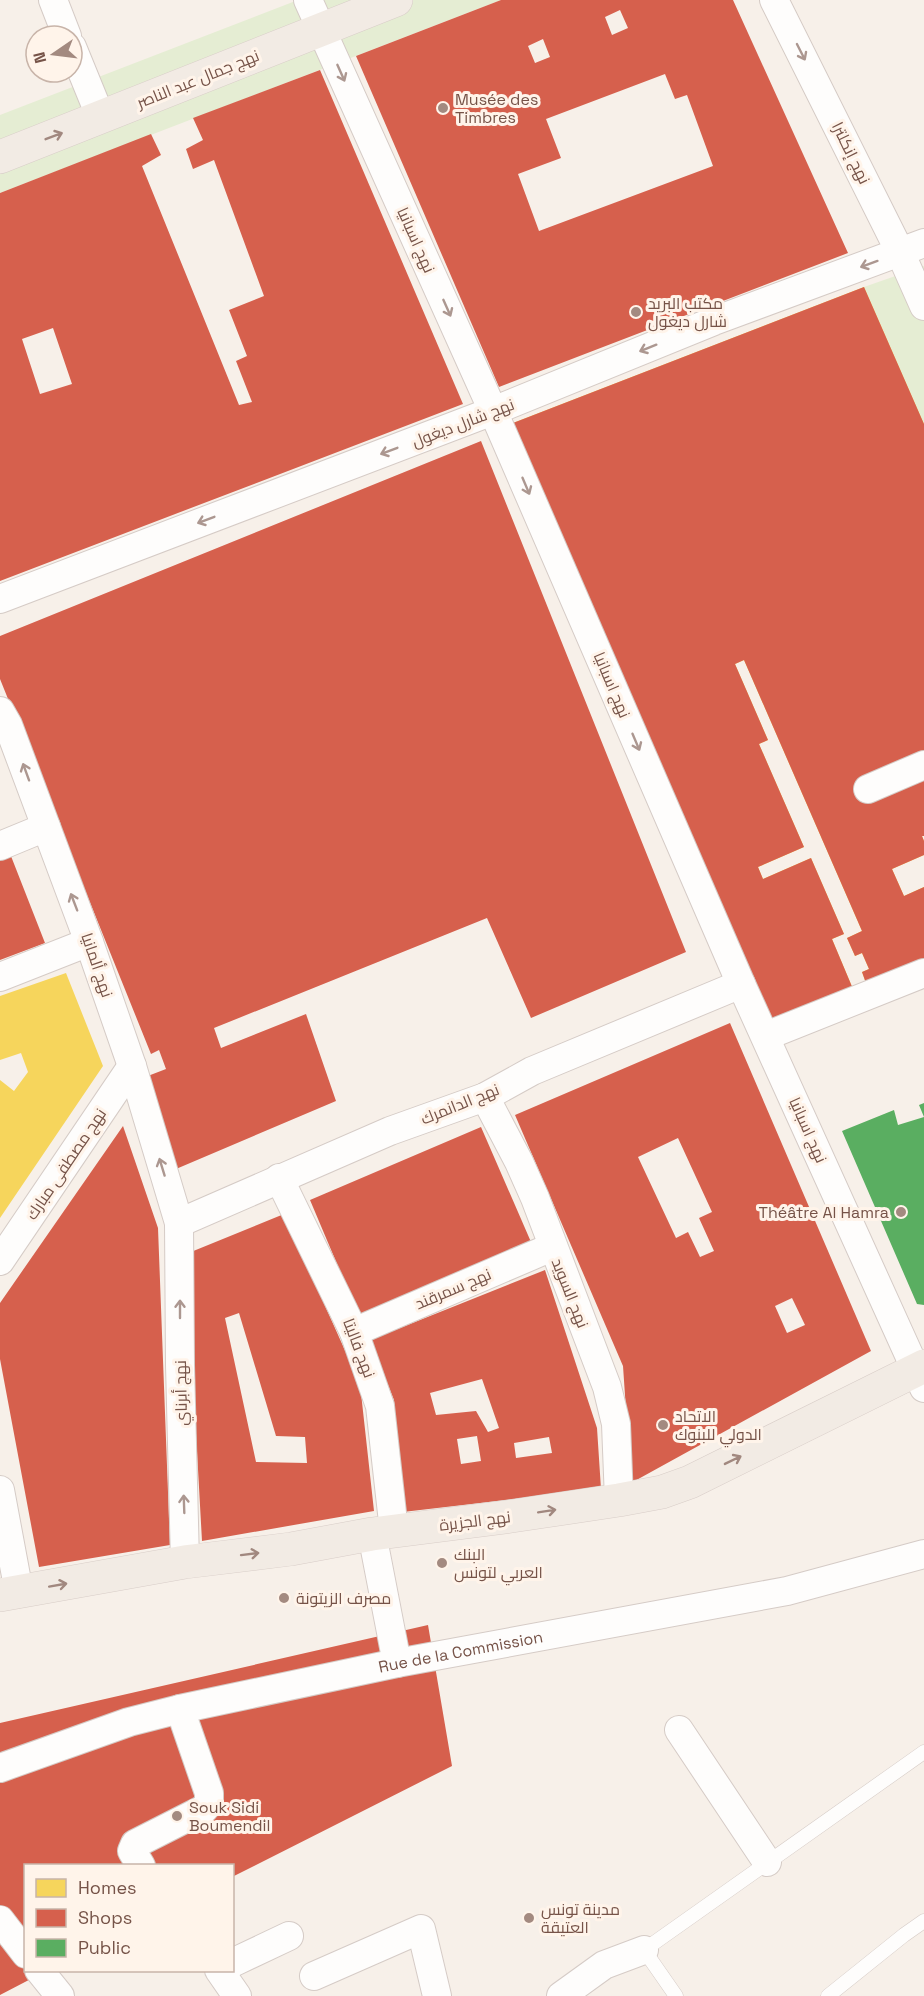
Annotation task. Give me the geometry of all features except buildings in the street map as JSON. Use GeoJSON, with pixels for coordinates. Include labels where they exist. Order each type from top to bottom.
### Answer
{"type":"FeatureCollection","features":[{"type":"Feature","properties":{"kind":"main road","name":"نهج جمال عبد الناصر"},"geometry":{"type":"LineString","coordinates":[[0,157],[396,0]]}},
{"type":"Feature","properties":{"kind":"main road","name":"نهج الجزيرة"},"geometry":{"type":"LineString","coordinates":[[10,1593],[185,1563],[291,1549],[383,1532],[619,1500],[662,1492],[690,1482],[921,1375]]}},
{"type":"Feature","properties":{"kind":"street"},"geometry":{"type":"LineString","coordinates":[[53,0],[62,24]]}},
{"type":"Feature","properties":{"kind":"street","name":"نهج اسبانيا"},"geometry":{"type":"LineString","coordinates":[[309,0],[493,411],[741,984],[921,1375]]}},
{"type":"Feature","properties":{"kind":"street","name":"نهج إنكلترا"},"geometry":{"type":"LineString","coordinates":[[774,0],[912,248],[924,306]]}},
{"type":"Feature","properties":{"kind":"street"},"geometry":{"type":"LineString","coordinates":[[84,76],[101,118]]}},
{"type":"Feature","properties":{"kind":"street","name":"نهج شارل ديغول"},"geometry":{"type":"LineString","coordinates":[[0,598],[493,411],[714,321],[912,248]]}},
{"type":"Feature","properties":{"kind":"street","name":"نهج ألمانيا"},"geometry":{"type":"LineString","coordinates":[[0,711],[8,725],[89,942],[132,1066],[179,1223]]}},
{"type":"Feature","properties":{"kind":"street"},"geometry":{"type":"LineString","coordinates":[[868,789],[924,765]]}},
{"type":"Feature","properties":{"kind":"street"},"geometry":{"type":"LineString","coordinates":[[0,846],[46,827]]}},
{"type":"Feature","properties":{"kind":"street"},"geometry":{"type":"LineString","coordinates":[[0,977],[89,942]]}},
{"type":"Feature","properties":{"kind":"street"},"geometry":{"type":"LineString","coordinates":[[766,1036],[924,973]]}},
{"type":"Feature","properties":{"kind":"street","name":"نهج الدانمرك"},"geometry":{"type":"LineString","coordinates":[[179,1223],[390,1131],[485,1097],[532,1071],[741,984]]}},
{"type":"Feature","properties":{"kind":"street","name":"نهج مصطفى مبارك"},"geometry":{"type":"LineString","coordinates":[[0,1261],[132,1066]]}},
{"type":"Feature","properties":{"kind":"street","name":"نهج السويد"},"geometry":{"type":"LineString","coordinates":[[485,1097],[535,1198],[607,1387],[616,1424],[619,1500]]}},
{"type":"Feature","properties":{"kind":"street","name":"نهج فاليتا"},"geometry":{"type":"LineString","coordinates":[[279,1178],[354,1332],[380,1406],[383,1532],[397,1663]]}},
{"type":"Feature","properties":{"kind":"street","name":"نهج أبرناي"},"geometry":{"type":"LineString","coordinates":[[179,1223],[185,1563]]}},
{"type":"Feature","properties":{"kind":"street","name":"نهج سمرقند"},"geometry":{"type":"LineString","coordinates":[[354,1332],[552,1247]]}},
{"type":"Feature","properties":{"kind":"street"},"geometry":{"type":"LineString","coordinates":[[0,1490],[10,1593]]}},
{"type":"Feature","properties":{"kind":"street","name":"Rue de la Commission"},"geometry":{"type":"LineString","coordinates":[[0,1768],[129,1722],[180,1709],[397,1663],[787,1591],[924,1554]]}},
{"type":"Feature","properties":{"kind":"street"},"geometry":{"type":"LineString","coordinates":[[140,1864],[132,1851],[135,1844],[204,1809],[209,1803],[209,1793],[180,1709]]}},
{"type":"Feature","properties":{"kind":"street"},"geometry":{"type":"LineString","coordinates":[[679,1730],[767,1862]]}},
{"type":"Feature","properties":{"kind":"street"},"geometry":{"type":"LineString","coordinates":[[0,1920],[24,1951]]}},
{"type":"Feature","properties":{"kind":"street"},"geometry":{"type":"LineString","coordinates":[[314,1976],[421,1929],[437,1996]]}},
{"type":"Feature","properties":{"kind":"street"},"geometry":{"type":"LineString","coordinates":[[229,1983],[289,1936]]}},
{"type":"Feature","properties":{"kind":"street"},"geometry":{"type":"LineString","coordinates":[[561,1996],[604,1965],[644,1950]]}},
{"type":"Feature","properties":{"kind":"street"},"geometry":{"type":"LineString","coordinates":[[40,1972],[60,1996]]}},
{"type":"Feature","properties":{"kind":"lane"},"geometry":{"type":"LineString","coordinates":[[676,1996],[644,1950],[924,1752]]}},
{"type":"Feature","properties":{"kind":"lane"},"geometry":{"type":"LineString","coordinates":[[828,1996],[924,1921]]}},
{"type":"Feature","properties":{"kind":"green space"},"geometry":{"type":"Polygon","coordinates":[[[298,0],[501,0],[0,193],[0,115],[298,0]]]}},
{"type":"Feature","properties":{"kind":"green space"},"geometry":{"type":"Polygon","coordinates":[[[924,266],[924,424],[864,287],[924,266]]]}},
{"type":"Feature","properties":{"kind":"place","name":"Musée des Timbres"},"geometry":{"type":"Point","coordinates":[443,108]}},
{"type":"Feature","properties":{"kind":"place","name":"مكتب البريد شارل ديغول"},"geometry":{"type":"Point","coordinates":[636,312]}},
{"type":"Feature","properties":{"kind":"place","name":"Théâtre Al Hamra"},"geometry":{"type":"Point","coordinates":[901,1212]}},
{"type":"Feature","properties":{"kind":"place","name":"الاتحاد الدولي للبنوك"},"geometry":{"type":"Point","coordinates":[663,1425]}},
{"type":"Feature","properties":{"kind":"place","name":"البنك العربي لتونس"},"geometry":{"type":"Point","coordinates":[442,1563]}},
{"type":"Feature","properties":{"kind":"place","name":"مصرف الزيتونة"},"geometry":{"type":"Point","coordinates":[284,1598]}},
{"type":"Feature","properties":{"kind":"place","name":"Souk Sidi Boumendil"},"geometry":{"type":"Point","coordinates":[177,1816]}},
{"type":"Feature","properties":{"kind":"place","name":"مدينة تونس العتيقة"},"geometry":{"type":"Point","coordinates":[529,1918]}}]}
